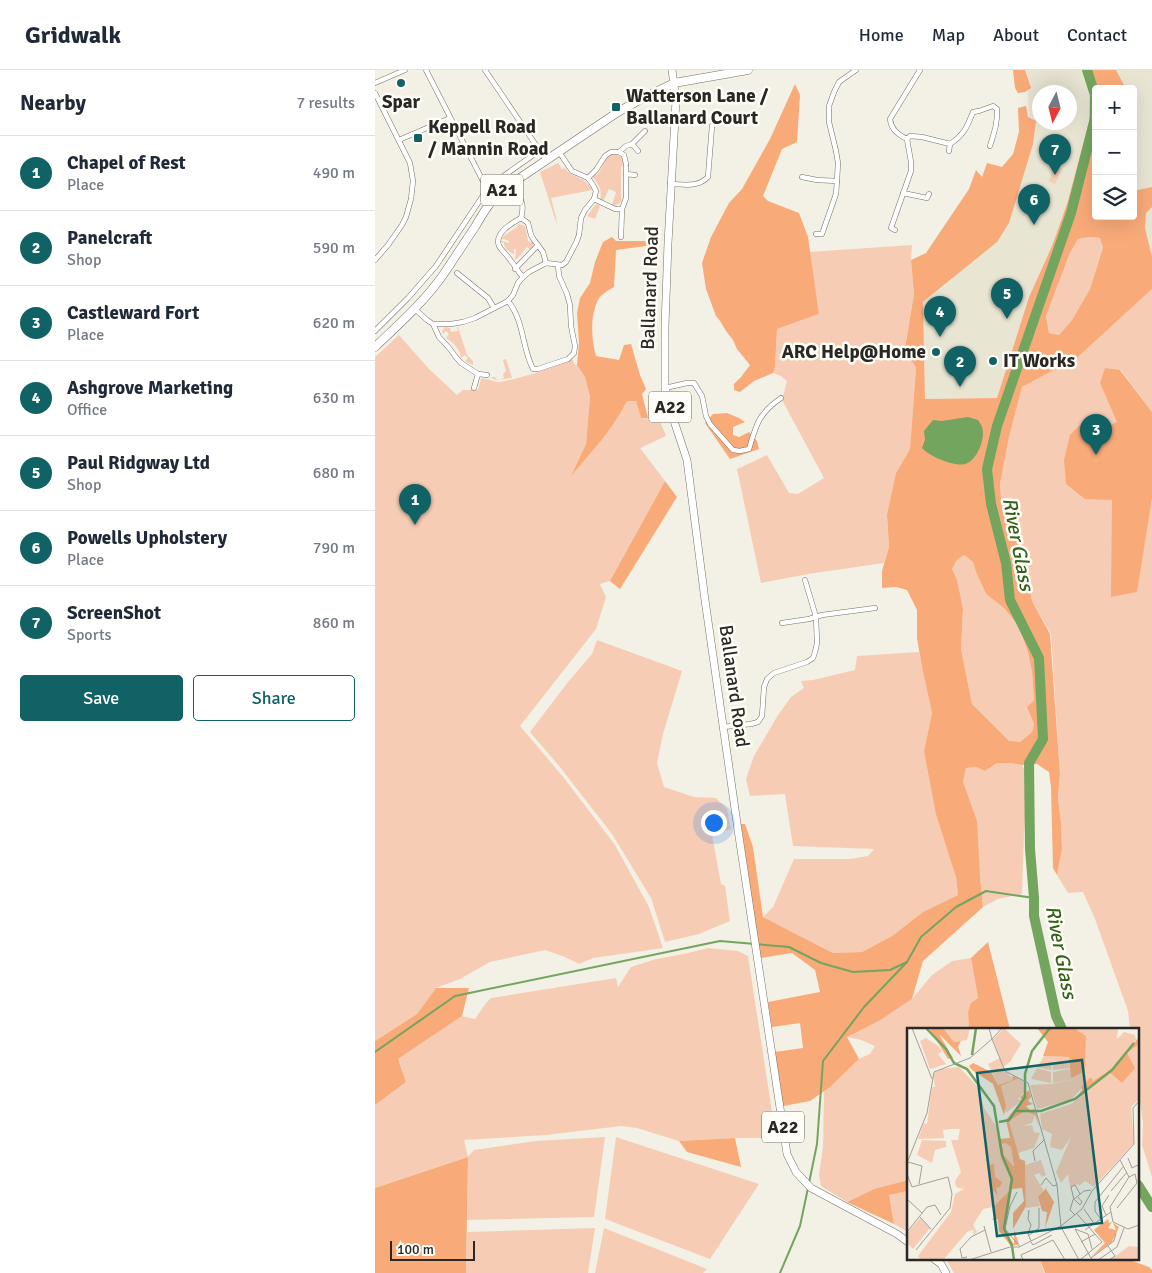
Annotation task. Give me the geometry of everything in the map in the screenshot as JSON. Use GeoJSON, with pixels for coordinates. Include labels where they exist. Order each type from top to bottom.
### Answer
{"type":"FeatureCollection","features":[{"type":"Feature","properties":{"kind":"highway","name":"A21"},"geometry":{"type":"LineString","coordinates":[[375,347],[415,309],[442,276],[486,208],[499,193],[618,112],[641,99],[674,83],[747,70]]}},
{"type":"Feature","properties":{"kind":"main road","name":"Ballanard Road"},"geometry":{"type":"LineString","coordinates":[[672,70],[675,116],[670,184],[665,326],[665,388],[687,460],[723,727],[787,1154],[796,1172],[811,1188],[897,1234],[907,1241]]}},
{"type":"Feature","properties":{"kind":"main road"},"geometry":{"type":"LineString","coordinates":[[935,1260],[941,1264],[946,1273]]}},
{"type":"Feature","properties":{"kind":"street"},"geometry":{"type":"LineString","coordinates":[[375,83],[405,70]]}},
{"type":"Feature","properties":{"kind":"street"},"geometry":{"type":"LineString","coordinates":[[426,70],[486,186],[489,188]]}},
{"type":"Feature","properties":{"kind":"street"},"geometry":{"type":"LineString","coordinates":[[485,70],[546,160]]}},
{"type":"Feature","properties":{"kind":"street"},"geometry":{"type":"LineString","coordinates":[[816,234],[822,234],[836,194],[838,163],[829,122],[829,106],[833,92],[839,82],[856,70]]}},
{"type":"Feature","properties":{"kind":"street"},"geometry":{"type":"LineString","coordinates":[[907,139],[895,131],[890,119],[920,70]]}},
{"type":"Feature","properties":{"kind":"street"},"geometry":{"type":"LineString","coordinates":[[375,93],[410,163],[413,181],[411,199],[406,216],[398,232],[375,260]]}},
{"type":"Feature","properties":{"kind":"street"},"geometry":{"type":"LineString","coordinates":[[907,139],[910,136],[922,137],[950,144],[960,138],[967,127],[973,112],[971,106]]}},
{"type":"Feature","properties":{"kind":"street"},"geometry":{"type":"LineString","coordinates":[[973,112],[993,106],[997,109],[996,125],[990,146]]}},
{"type":"Feature","properties":{"kind":"street"},"geometry":{"type":"LineString","coordinates":[[399,140],[450,118]]}},
{"type":"Feature","properties":{"kind":"street"},"geometry":{"type":"LineString","coordinates":[[670,184],[695,185],[703,182],[708,177],[712,126],[715,121],[725,118]]}},
{"type":"Feature","properties":{"kind":"street"},"geometry":{"type":"LineString","coordinates":[[619,152],[632,144],[645,132]]}},
{"type":"Feature","properties":{"kind":"street"},"geometry":{"type":"LineString","coordinates":[[895,230],[891,228],[911,171],[907,139]]}},
{"type":"Feature","properties":{"kind":"street"},"geometry":{"type":"LineString","coordinates":[[632,144],[638,151]]}},
{"type":"Feature","properties":{"kind":"street"},"geometry":{"type":"LineString","coordinates":[[949,151],[950,144]]}},
{"type":"Feature","properties":{"kind":"street"},"geometry":{"type":"LineString","coordinates":[[375,331],[436,266],[489,188],[539,151]]}},
{"type":"Feature","properties":{"kind":"street"},"geometry":{"type":"LineString","coordinates":[[433,324],[451,324],[475,318],[508,301],[523,277],[546,264],[562,265],[566,262],[577,240],[583,214],[596,196],[595,188],[588,178],[572,171],[559,152]]}},
{"type":"Feature","properties":{"kind":"street"},"geometry":{"type":"LineString","coordinates":[[588,178],[605,156],[611,152],[619,152],[624,155],[626,198],[622,209],[621,237]]}},
{"type":"Feature","properties":{"kind":"street"},"geometry":{"type":"LineString","coordinates":[[626,174],[635,175]]}},
{"type":"Feature","properties":{"kind":"street"},"geometry":{"type":"LineString","coordinates":[[802,177],[837,181]]}},
{"type":"Feature","properties":{"kind":"street"},"geometry":{"type":"LineString","coordinates":[[903,192],[928,198]]}},
{"type":"Feature","properties":{"kind":"street"},"geometry":{"type":"LineString","coordinates":[[516,195],[523,202],[521,218],[501,232],[498,236],[498,242],[499,247],[523,277]]}},
{"type":"Feature","properties":{"kind":"street"},"geometry":{"type":"LineString","coordinates":[[594,199],[615,209],[622,209]]}},
{"type":"Feature","properties":{"kind":"street"},"geometry":{"type":"LineString","coordinates":[[521,218],[528,223],[531,235],[545,256],[546,264]]}},
{"type":"Feature","properties":{"kind":"street"},"geometry":{"type":"LineString","coordinates":[[515,269],[537,245]]}},
{"type":"Feature","properties":{"kind":"street"},"geometry":{"type":"LineString","coordinates":[[508,301],[515,310],[533,369],[538,369],[571,357],[575,346],[571,326],[570,305],[559,276],[558,265]]}},
{"type":"Feature","properties":{"kind":"street"},"geometry":{"type":"LineString","coordinates":[[457,273],[462,280],[488,298],[493,308]]}},
{"type":"Feature","properties":{"kind":"street"},"geometry":{"type":"LineString","coordinates":[[415,309],[433,324],[439,338],[461,363],[478,374],[487,375]]}},
{"type":"Feature","properties":{"kind":"street"},"geometry":{"type":"LineString","coordinates":[[474,388],[478,374]]}},
{"type":"Feature","properties":{"kind":"street"},"geometry":{"type":"LineString","coordinates":[[665,388],[694,383],[702,396],[709,424],[733,450],[740,451],[749,449],[754,430],[762,415],[770,405],[781,398]]}},
{"type":"Feature","properties":{"kind":"street"},"geometry":{"type":"LineString","coordinates":[[723,727],[758,722],[762,716],[764,687],[767,679],[774,672],[807,662],[813,658],[817,643],[816,617],[805,580]]}},
{"type":"Feature","properties":{"kind":"street"},"geometry":{"type":"LineString","coordinates":[[782,623],[822,615],[875,608]]}},
{"type":"Feature","properties":{"kind":"shaded area"},"geometry":{"type":"Polygon","coordinates":[[[1013,70],[1025,70],[1031,88],[1025,92],[1018,93],[1015,88],[1013,70]]]}},
{"type":"Feature","properties":{"kind":"shaded area"},"geometry":{"type":"Polygon","coordinates":[[[1024,70],[1084,70],[1090,92],[1089,122],[1067,204],[1052,246],[1029,297],[997,398],[925,399],[923,302],[952,280],[1030,143],[1028,90],[1024,70]]]}},
{"type":"Feature","properties":{"kind":"shaded area"},"geometry":{"type":"Polygon","coordinates":[[[1084,70],[1116,70],[1124,85],[1092,85],[1092,220],[1137,220],[1137,190],[1152,187],[1152,207],[1146,213],[1145,228],[1152,257],[1152,289],[1078,357],[1022,387],[1009,437],[1000,484],[1002,510],[1023,553],[1032,601],[1050,634],[1060,774],[1058,798],[1062,849],[1057,875],[1053,868],[1049,772],[1037,764],[997,763],[985,771],[976,767],[966,768],[963,782],[977,821],[983,907],[923,961],[912,999],[879,1021],[847,1037],[859,1059],[830,1087],[810,1101],[783,1106],[775,1052],[803,1048],[800,1023],[772,1027],[768,1002],[820,992],[815,970],[792,953],[760,958],[741,824],[745,824],[753,847],[763,917],[833,953],[862,952],[892,936],[923,912],[958,895],[956,877],[936,814],[924,751],[932,713],[917,638],[917,610],[907,590],[896,587],[882,588],[882,571],[889,547],[887,514],[896,473],[910,449],[916,368],[905,348],[914,294],[911,260],[926,253],[969,189],[976,170],[982,177],[987,163],[1002,167],[1013,154],[1019,132],[1018,108],[1026,106],[1028,117],[1032,119],[1032,130],[1035,130],[1033,144],[1009,223],[997,242],[923,302],[925,399],[997,398],[1029,297],[1052,246],[1067,204],[1089,122],[1090,92],[1084,70]],[[1100,238],[1078,239],[1070,253],[1046,316],[1049,333],[1059,335],[1072,320],[1090,289],[1103,247],[1100,238]],[[964,555],[957,560],[952,569],[957,580],[963,609],[961,649],[972,704],[1009,741],[1020,742],[1032,732],[1034,724],[1027,707],[1034,700],[1028,652],[1019,627],[1004,608],[986,594],[973,562],[964,555]]]}},
{"type":"Feature","properties":{"kind":"shaded area"},"geometry":{"type":"Polygon","coordinates":[[[1104,70],[1152,70],[1152,272],[1135,220],[1137,220],[1137,85],[1109,85],[1104,70]]]}},
{"type":"Feature","properties":{"kind":"shaded area"},"geometry":{"type":"Polygon","coordinates":[[[795,84],[800,95],[797,142],[782,149],[763,196],[768,201],[799,213],[808,237],[819,314],[777,329],[773,373],[754,381],[740,392],[734,390],[734,384],[750,365],[737,349],[716,316],[706,289],[702,263],[711,237],[729,203],[742,189],[770,139],[795,84]]]}},
{"type":"Feature","properties":{"kind":"shaded area"},"geometry":{"type":"Polygon","coordinates":[[[612,154],[621,156],[624,165],[621,166],[621,202],[615,206],[612,205],[616,192],[609,189],[603,201],[600,199],[600,190],[593,177],[598,174],[607,157],[612,154]]]}},
{"type":"Feature","properties":{"kind":"shaded area"},"geometry":{"type":"Polygon","coordinates":[[[558,163],[562,169],[565,168],[568,172],[586,182],[592,190],[551,198],[557,225],[540,172],[558,163]]]}},
{"type":"Feature","properties":{"kind":"shaded area"},"geometry":{"type":"Polygon","coordinates":[[[1055,166],[1062,169],[1055,184],[1049,181],[1055,166]]]}},
{"type":"Feature","properties":{"kind":"shaded area"},"geometry":{"type":"Polygon","coordinates":[[[595,205],[600,206],[595,219],[587,216],[595,205]]]}},
{"type":"Feature","properties":{"kind":"shaded area"},"geometry":{"type":"Polygon","coordinates":[[[518,224],[525,226],[528,241],[533,243],[533,245],[531,250],[527,247],[515,261],[516,249],[514,249],[513,254],[506,249],[500,240],[509,243],[509,241],[501,238],[518,226],[518,224]]]}},
{"type":"Feature","properties":{"kind":"shaded area"},"geometry":{"type":"Polygon","coordinates":[[[612,237],[616,241],[653,241],[646,246],[616,250],[614,287],[603,294],[598,300],[595,306],[592,327],[596,356],[619,360],[624,345],[631,344],[646,389],[642,394],[648,418],[641,418],[636,401],[627,401],[608,431],[571,476],[586,444],[590,397],[585,377],[577,365],[579,343],[577,313],[580,298],[590,283],[595,262],[603,242],[612,237]]]}},
{"type":"Feature","properties":{"kind":"shaded area"},"geometry":{"type":"Polygon","coordinates":[[[1100,238],[1103,246],[1090,289],[1072,320],[1059,335],[1049,333],[1046,316],[1070,253],[1078,239],[1100,238]]]}},
{"type":"Feature","properties":{"kind":"shaded area"},"geometry":{"type":"Polygon","coordinates":[[[912,245],[911,260],[914,294],[905,347],[916,368],[910,449],[896,473],[887,514],[889,547],[884,563],[761,583],[737,469],[767,455],[789,493],[798,494],[824,478],[782,400],[787,381],[773,373],[777,329],[819,314],[809,252],[912,245]]]}},
{"type":"Feature","properties":{"kind":"shaded area"},"geometry":{"type":"Polygon","coordinates":[[[1152,289],[1152,412],[1121,370],[1100,383],[1118,422],[1107,427],[1094,419],[1112,500],[1149,510],[1152,498],[1152,1177],[1142,1145],[1143,1123],[1139,1093],[1139,1028],[1130,1028],[1128,1011],[1095,919],[1083,892],[1068,893],[1057,875],[1062,849],[1058,798],[1060,774],[1051,634],[1032,601],[1023,553],[1002,510],[1000,484],[1009,437],[1022,387],[1078,357],[1152,289]]]}},
{"type":"Feature","properties":{"kind":"shaded area"},"geometry":{"type":"Polygon","coordinates":[[[445,327],[450,328],[451,332],[458,331],[458,327],[467,355],[473,361],[473,365],[465,361],[468,358],[465,355],[461,358],[456,346],[446,338],[449,334],[446,331],[443,334],[442,331],[445,327]]]}},
{"type":"Feature","properties":{"kind":"shaded area"},"geometry":{"type":"Polygon","coordinates":[[[399,335],[429,369],[457,395],[463,390],[478,390],[481,379],[502,382],[547,369],[572,359],[585,377],[590,397],[586,444],[572,474],[609,430],[627,401],[636,401],[641,418],[659,419],[666,436],[640,448],[665,481],[610,581],[600,584],[606,597],[596,629],[520,726],[564,778],[615,845],[649,907],[663,948],[593,958],[579,964],[545,950],[490,962],[460,979],[436,988],[417,1014],[375,1041],[375,357],[399,335]]]}},
{"type":"Feature","properties":{"kind":"shaded area"},"geometry":{"type":"Polygon","coordinates":[[[506,359],[512,378],[498,380],[504,378],[503,374],[506,371],[503,360],[506,359]]]}},
{"type":"Feature","properties":{"kind":"shaded area"},"geometry":{"type":"Polygon","coordinates":[[[1105,368],[1120,370],[1152,412],[1152,498],[1137,592],[1111,597],[1112,500],[1085,499],[1066,484],[1064,460],[1070,435],[1084,421],[1094,419],[1107,427],[1117,422],[1100,383],[1105,368]]]}},
{"type":"Feature","properties":{"kind":"shaded area"},"geometry":{"type":"Polygon","coordinates":[[[727,413],[745,422],[733,427],[733,435],[739,437],[749,432],[757,441],[759,449],[730,459],[705,423],[713,414],[727,413]]]}},
{"type":"Feature","properties":{"kind":"shaded area"},"geometry":{"type":"Polygon","coordinates":[[[968,417],[978,420],[983,432],[982,443],[977,454],[969,462],[960,465],[948,462],[922,448],[925,440],[924,431],[933,420],[942,421],[968,417]]]}},
{"type":"Feature","properties":{"kind":"shaded area"},"geometry":{"type":"Polygon","coordinates":[[[665,481],[677,497],[620,589],[610,581],[665,481]]]}},
{"type":"Feature","properties":{"kind":"shaded area"},"geometry":{"type":"Polygon","coordinates":[[[964,555],[973,562],[986,594],[1004,608],[1019,628],[1028,652],[1034,700],[1027,707],[1034,724],[1032,732],[1020,742],[1009,742],[972,704],[961,649],[963,609],[952,569],[957,560],[964,555]]]}},
{"type":"Feature","properties":{"kind":"shaded area"},"geometry":{"type":"Polygon","coordinates":[[[597,640],[682,671],[663,734],[657,763],[664,787],[694,797],[716,798],[727,809],[731,829],[712,835],[721,884],[725,886],[730,921],[699,934],[665,942],[651,898],[612,834],[530,732],[592,654],[597,640]]]}},
{"type":"Feature","properties":{"kind":"shaded area"},"geometry":{"type":"Polygon","coordinates":[[[919,652],[932,713],[924,751],[956,877],[958,895],[923,912],[892,936],[862,952],[833,953],[763,917],[773,907],[794,859],[850,859],[868,856],[874,849],[793,846],[785,794],[750,796],[746,779],[754,756],[778,715],[791,697],[804,688],[801,681],[855,670],[857,656],[919,652]]]}},
{"type":"Feature","properties":{"kind":"shaded area"},"geometry":{"type":"Polygon","coordinates":[[[997,763],[1022,765],[1025,771],[1022,894],[998,899],[983,907],[980,876],[963,782],[966,768],[976,767],[985,771],[997,763]]]}},
{"type":"Feature","properties":{"kind":"shaded area"},"geometry":{"type":"Polygon","coordinates":[[[988,942],[1010,1028],[969,1028],[968,1012],[971,1003],[978,998],[971,958],[988,942]]]}},
{"type":"Feature","properties":{"kind":"shaded area"},"geometry":{"type":"Polygon","coordinates":[[[708,948],[738,951],[748,956],[776,1138],[679,1141],[637,1128],[621,1126],[546,1135],[464,1140],[468,1157],[375,1188],[375,1105],[406,1082],[398,1059],[462,1016],[475,1019],[491,998],[616,978],[618,987],[631,967],[656,959],[708,948]]]}},
{"type":"Feature","properties":{"kind":"shaded area"},"geometry":{"type":"Polygon","coordinates":[[[971,958],[978,998],[968,1012],[969,1028],[907,1028],[907,1180],[874,1189],[847,1202],[821,1186],[819,1175],[823,1147],[824,1091],[859,1059],[870,1054],[875,1046],[847,1037],[879,1021],[912,999],[932,975],[952,961],[971,958]]]}},
{"type":"Feature","properties":{"kind":"shaded area"},"geometry":{"type":"Polygon","coordinates":[[[436,988],[469,988],[462,1016],[398,1059],[406,1082],[375,1105],[375,1041],[417,1014],[436,988]]]}},
{"type":"Feature","properties":{"kind":"shaded area"},"geometry":{"type":"Polygon","coordinates":[[[605,1137],[594,1217],[467,1220],[468,1157],[474,1150],[536,1141],[605,1137]]]}},
{"type":"Feature","properties":{"kind":"shaded area"},"geometry":{"type":"Polygon","coordinates":[[[616,1137],[759,1184],[710,1259],[605,1219],[616,1137]]]}},
{"type":"Feature","properties":{"kind":"shaded area"},"geometry":{"type":"Polygon","coordinates":[[[735,1138],[741,1167],[687,1152],[679,1141],[735,1138]]]}},
{"type":"Feature","properties":{"kind":"shaded area"},"geometry":{"type":"Polygon","coordinates":[[[468,1157],[466,1273],[375,1273],[375,1188],[468,1157]]]}},
{"type":"Feature","properties":{"kind":"shaded area"},"geometry":{"type":"Polygon","coordinates":[[[907,1180],[907,1191],[889,1195],[894,1224],[847,1202],[874,1189],[907,1180]]]}},
{"type":"Feature","properties":{"kind":"shaded area"},"geometry":{"type":"Polygon","coordinates":[[[907,1191],[907,1231],[894,1224],[889,1195],[907,1191]]]}},
{"type":"Feature","properties":{"kind":"shaded area"},"geometry":{"type":"Polygon","coordinates":[[[595,1228],[588,1273],[466,1273],[467,1232],[595,1228]]]}},
{"type":"Feature","properties":{"kind":"shaded area"},"geometry":{"type":"Polygon","coordinates":[[[604,1228],[707,1269],[703,1273],[595,1273],[604,1228]]]}},
{"type":"Feature","properties":{"kind":"shaded area"},"geometry":{"type":"Polygon","coordinates":[[[947,1260],[1040,1260],[1044,1273],[954,1273],[947,1260]]]}},
{"type":"Feature","properties":{"kind":"shaded area"},"geometry":{"type":"Polygon","coordinates":[[[1040,1260],[1130,1260],[1149,1267],[1152,1270],[1152,1273],[1045,1273],[1040,1260]]]}},
{"type":"Feature","properties":{"kind":"waterway","name":"River Glass"},"geometry":{"type":"LineString","coordinates":[[1062,1028],[1056,1016],[1034,916],[1030,849],[1029,763],[1043,739],[1039,658],[1010,600],[1006,563],[991,504],[987,469],[997,426],[1071,213],[1095,118],[1095,95],[1087,70]]}},
{"type":"Feature","properties":{"kind":"waterway"},"geometry":{"type":"LineString","coordinates":[[809,1183],[817,1144],[823,1061],[864,1007],[907,962],[921,937],[956,907],[986,891],[1034,898]]}},
{"type":"Feature","properties":{"kind":"waterway"},"geometry":{"type":"LineString","coordinates":[[375,1052],[455,996],[720,941],[789,947],[821,963],[853,972],[890,970],[907,962]]}},
{"type":"Feature","properties":{"kind":"waterway","name":"River Glass"},"geometry":{"type":"LineString","coordinates":[[1139,1187],[1152,1207]]}},
{"type":"Feature","properties":{"kind":"waterway"},"geometry":{"type":"LineString","coordinates":[[780,1273],[800,1226],[808,1188]]}},
{"type":"Feature","properties":{"kind":"place","name":"Spar"},"geometry":{"type":"Point","coordinates":[401,83]}},
{"type":"Feature","properties":{"kind":"place","name":"Watterson Lane / Ballanard Court"},"geometry":{"type":"Point","coordinates":[616,107]}},
{"type":"Feature","properties":{"kind":"place","name":"Keppell Road / Mannin Road"},"geometry":{"type":"Point","coordinates":[418,138]}},
{"type":"Feature","properties":{"kind":"place","name":"ScreenShot"},"geometry":{"type":"Point","coordinates":[1055,175]}},
{"type":"Feature","properties":{"kind":"place","name":"Powells Upholstery"},"geometry":{"type":"Point","coordinates":[1034,225]}},
{"type":"Feature","properties":{"kind":"place","name":"Paul Ridgway Ltd"},"geometry":{"type":"Point","coordinates":[1007,319]}},
{"type":"Feature","properties":{"kind":"place","name":"Ashgrove Marketing"},"geometry":{"type":"Point","coordinates":[940,337]}},
{"type":"Feature","properties":{"kind":"place","name":"ARC Help@Home"},"geometry":{"type":"Point","coordinates":[936,352]}},
{"type":"Feature","properties":{"kind":"place","name":"IT Works"},"geometry":{"type":"Point","coordinates":[993,361]}},
{"type":"Feature","properties":{"kind":"place","name":"Panelcraft"},"geometry":{"type":"Point","coordinates":[960,387]}},
{"type":"Feature","properties":{"kind":"place","name":"Castleward Fort"},"geometry":{"type":"Point","coordinates":[1096,455]}},
{"type":"Feature","properties":{"kind":"place","name":"Chapel of Rest"},"geometry":{"type":"Point","coordinates":[415,525]}}]}
